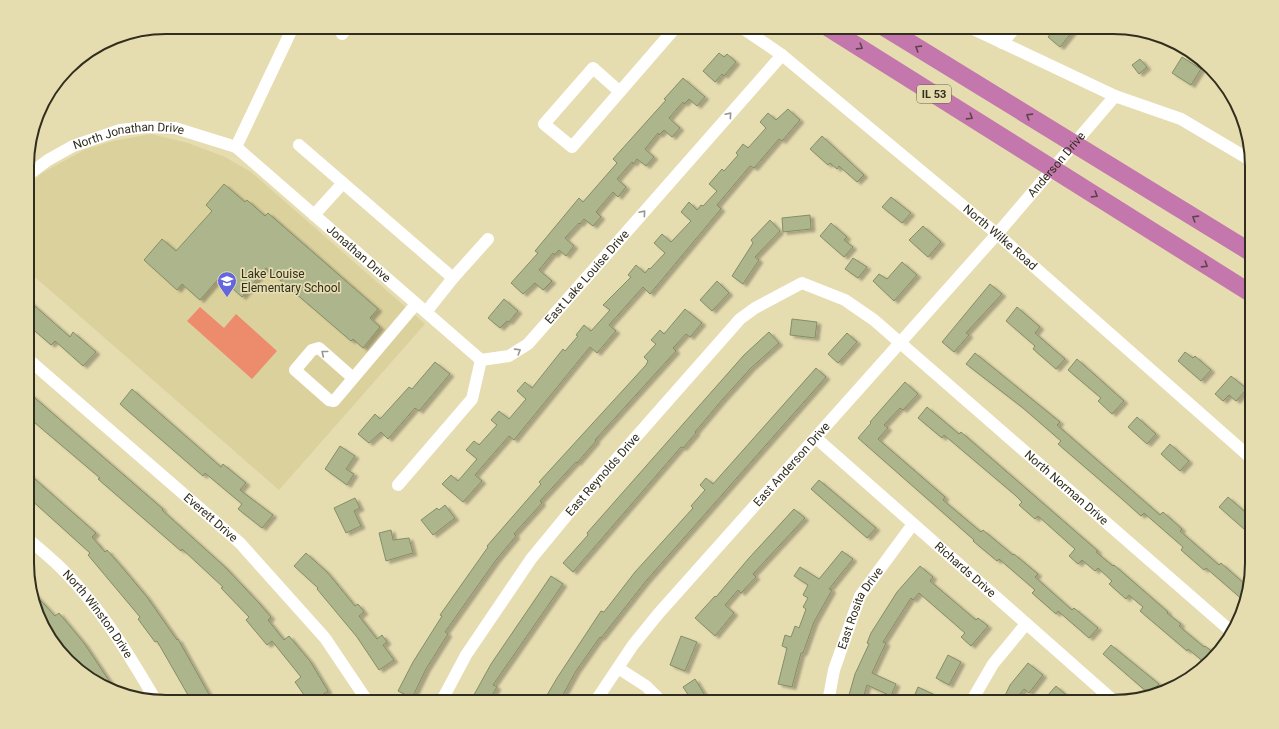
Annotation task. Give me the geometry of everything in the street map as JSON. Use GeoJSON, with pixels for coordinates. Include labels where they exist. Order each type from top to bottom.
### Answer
{"type":"FeatureCollection","features":[{"type":"Feature","properties":{"kind":"highway","name":"IL 53"},"geometry":{"type":"LineString","coordinates":[[838,34],[1245,290]]}},
{"type":"Feature","properties":{"kind":"highway","name":"IL 53"},"geometry":{"type":"LineString","coordinates":[[895,34],[1245,249]]}},
{"type":"Feature","properties":{"kind":"street"},"geometry":{"type":"LineString","coordinates":[[236,147],[290,34]]}},
{"type":"Feature","properties":{"kind":"street"},"geometry":{"type":"LineString","coordinates":[[619,91],[593,68],[544,124],[572,146],[670,34]]}},
{"type":"Feature","properties":{"kind":"street","name":"North Wilke Road"},"geometry":{"type":"LineString","coordinates":[[751,34],[782,55],[997,234],[1245,453]]}},
{"type":"Feature","properties":{"kind":"street"},"geometry":{"type":"LineString","coordinates":[[983,34],[1115,96],[1181,119],[1245,157]]}},
{"type":"Feature","properties":{"kind":"street"},"geometry":{"type":"LineString","coordinates":[[1002,43],[1010,34]]}},
{"type":"Feature","properties":{"kind":"street","name":"East Lake Louise Drive"},"geometry":{"type":"LineString","coordinates":[[481,360],[509,356],[524,348],[782,55]]}},
{"type":"Feature","properties":{"kind":"street","name":"Anderson Drive"},"geometry":{"type":"LineString","coordinates":[[997,234],[1115,96]]}},
{"type":"Feature","properties":{"kind":"street","name":"North Jonathan Drive"},"geometry":{"type":"LineString","coordinates":[[34,170],[73,146],[120,130],[174,128],[236,147]]}},
{"type":"Feature","properties":{"kind":"street"},"geometry":{"type":"LineString","coordinates":[[299,145],[453,278]]}},
{"type":"Feature","properties":{"kind":"street","name":"Jonathan Drive"},"geometry":{"type":"LineString","coordinates":[[236,147],[481,360]]}},
{"type":"Feature","properties":{"kind":"street"},"geometry":{"type":"LineString","coordinates":[[314,215],[343,183]]}},
{"type":"Feature","properties":{"kind":"street","name":"East Anderson Drive"},"geometry":{"type":"LineString","coordinates":[[600,695],[659,613],[997,234]]}},
{"type":"Feature","properties":{"kind":"street"},"geometry":{"type":"LineString","coordinates":[[353,378],[319,348],[312,350],[295,370],[331,401],[334,401],[353,378],[421,308],[453,278],[488,239]]}},
{"type":"Feature","properties":{"kind":"street","name":"North Norman Drive"},"geometry":{"type":"LineString","coordinates":[[802,283],[845,300],[858,308],[901,343],[1227,628]]}},
{"type":"Feature","properties":{"kind":"street","name":"East Reynolds Drive"},"geometry":{"type":"LineString","coordinates":[[445,695],[466,655],[531,560],[568,514],[740,319],[755,308],[802,283]]}},
{"type":"Feature","properties":{"kind":"street"},"geometry":{"type":"LineString","coordinates":[[398,486],[472,399],[481,360]]}},
{"type":"Feature","properties":{"kind":"street","name":"Everett Drive"},"geometry":{"type":"LineString","coordinates":[[34,364],[240,543],[325,638],[363,695]]}},
{"type":"Feature","properties":{"kind":"street","name":"Richards Drive"},"geometry":{"type":"LineString","coordinates":[[816,438],[1107,695]]}},
{"type":"Feature","properties":{"kind":"street","name":"East Rosita Drive"},"geometry":{"type":"LineString","coordinates":[[829,695],[834,670],[860,596],[913,524]]}},
{"type":"Feature","properties":{"kind":"street","name":"North Winston Drive"},"geometry":{"type":"LineString","coordinates":[[34,544],[63,570],[98,612],[127,651],[152,694]]}},
{"type":"Feature","properties":{"kind":"street"},"geometry":{"type":"LineString","coordinates":[[975,695],[993,664],[1026,624]]}},
{"type":"Feature","properties":{"kind":"street"},"geometry":{"type":"LineString","coordinates":[[618,668],[646,686],[655,695]]}},
{"type":"Feature","properties":{"kind":"shaded area","name":"Lake Louise Elementary School"},"geometry":{"type":"Polygon","coordinates":[[[151,134],[188,143],[225,157],[251,172],[425,324],[279,490],[34,276],[34,181],[42,173],[84,150],[113,141],[151,134]]]}},
{"type":"Feature","properties":{"kind":"shaded area"},"geometry":{"type":"Polygon","coordinates":[[[200,307],[224,328],[236,314],[277,351],[252,379],[187,321],[200,307]]]}},
{"type":"Feature","properties":{"kind":"building"},"geometry":{"type":"Polygon","coordinates":[[[1050,34],[1070,34],[1060,47],[1048,37],[1050,34]]]}},
{"type":"Feature","properties":{"kind":"building"},"geometry":{"type":"Polygon","coordinates":[[[719,53],[724,57],[727,54],[736,62],[724,76],[722,74],[715,82],[703,71],[719,53]]]}},
{"type":"Feature","properties":{"kind":"building"},"geometry":{"type":"Polygon","coordinates":[[[1182,57],[1201,69],[1191,85],[1172,73],[1182,57]]]}},
{"type":"Feature","properties":{"kind":"building"},"geometry":{"type":"Polygon","coordinates":[[[1140,59],[1147,67],[1139,74],[1132,65],[1140,59]]]}},
{"type":"Feature","properties":{"kind":"building"},"geometry":{"type":"Polygon","coordinates":[[[683,78],[705,97],[697,106],[689,99],[684,104],[683,102],[669,118],[680,128],[672,137],[664,130],[659,135],[658,133],[645,149],[654,157],[646,166],[637,159],[633,164],[632,162],[617,179],[626,187],[618,197],[613,192],[596,212],[601,217],[593,226],[584,219],[580,224],[579,223],[565,238],[574,246],[566,256],[559,250],[554,255],[553,253],[539,270],[552,281],[543,290],[535,283],[523,294],[511,283],[538,253],[535,251],[579,198],[583,202],[617,163],[613,159],[666,100],[664,99],[683,78]]]}},
{"type":"Feature","properties":{"kind":"building"},"geometry":{"type":"Polygon","coordinates":[[[788,109],[800,120],[782,141],[779,139],[754,168],[750,166],[717,205],[721,209],[650,294],[643,287],[609,325],[616,331],[597,353],[590,347],[514,440],[509,436],[475,475],[482,481],[463,502],[442,484],[451,475],[458,481],[477,459],[466,450],[474,441],[479,445],[497,425],[491,420],[499,411],[509,419],[526,399],[517,391],[525,382],[532,388],[563,349],[565,351],[578,336],[576,335],[584,325],[591,331],[610,310],[603,305],[631,277],[628,275],[636,265],[645,273],[665,253],[654,243],[662,234],[671,242],[691,221],[681,212],[689,202],[697,210],[701,205],[703,206],[717,191],[709,184],[722,169],[724,171],[738,155],[736,153],[743,144],[748,148],[766,128],[760,122],[768,113],[776,120],[788,109]]]}},
{"type":"Feature","properties":{"kind":"building"},"geometry":{"type":"Polygon","coordinates":[[[822,136],[864,175],[857,182],[839,166],[837,169],[830,163],[828,165],[810,149],[822,136]]]}},
{"type":"Feature","properties":{"kind":"building"},"geometry":{"type":"Polygon","coordinates":[[[224,184],[245,202],[247,200],[265,216],[268,213],[378,309],[370,318],[380,327],[363,348],[353,339],[351,341],[266,268],[242,297],[220,277],[200,300],[182,284],[177,290],[144,260],[162,239],[176,251],[212,211],[206,205],[224,184]]]}},
{"type":"Feature","properties":{"kind":"building"},"geometry":{"type":"Polygon","coordinates":[[[891,197],[911,213],[902,223],[882,207],[891,197]]]}},
{"type":"Feature","properties":{"kind":"building"},"geometry":{"type":"Polygon","coordinates":[[[810,215],[811,229],[783,232],[782,218],[810,215]]]}},
{"type":"Feature","properties":{"kind":"building"},"geometry":{"type":"Polygon","coordinates":[[[770,220],[780,231],[755,257],[759,260],[743,284],[732,276],[753,243],[751,240],[770,220]]]}},
{"type":"Feature","properties":{"kind":"building"},"geometry":{"type":"Polygon","coordinates":[[[831,223],[847,237],[844,240],[853,247],[844,257],[820,236],[831,223]]]}},
{"type":"Feature","properties":{"kind":"building"},"geometry":{"type":"Polygon","coordinates":[[[923,226],[941,242],[928,257],[909,240],[923,226]]]}},
{"type":"Feature","properties":{"kind":"building"},"geometry":{"type":"Polygon","coordinates":[[[853,258],[867,267],[858,278],[845,269],[853,258]]]}},
{"type":"Feature","properties":{"kind":"building"},"geometry":{"type":"Polygon","coordinates":[[[902,262],[917,275],[894,301],[873,281],[879,274],[887,279],[902,262]]]}},
{"type":"Feature","properties":{"kind":"building"},"geometry":{"type":"Polygon","coordinates":[[[717,281],[729,293],[712,311],[700,300],[717,281]]]}},
{"type":"Feature","properties":{"kind":"building"},"geometry":{"type":"Polygon","coordinates":[[[990,284],[1002,294],[966,333],[969,335],[954,352],[942,342],[990,284]]]}},
{"type":"Feature","properties":{"kind":"building"},"geometry":{"type":"Polygon","coordinates":[[[504,299],[518,311],[509,322],[507,321],[500,328],[488,318],[504,299]]]}},
{"type":"Feature","properties":{"kind":"building"},"geometry":{"type":"Polygon","coordinates":[[[34,305],[70,337],[73,332],[96,352],[83,366],[55,341],[51,345],[34,330],[34,305]]]}},
{"type":"Feature","properties":{"kind":"building"},"geometry":{"type":"Polygon","coordinates":[[[1017,307],[1040,327],[1035,333],[1065,359],[1056,369],[1033,349],[1035,346],[1006,321],[1017,307]]]}},
{"type":"Feature","properties":{"kind":"building"},"geometry":{"type":"Polygon","coordinates":[[[685,309],[702,323],[690,337],[686,334],[673,348],[676,351],[595,440],[596,441],[577,463],[576,462],[540,501],[542,503],[514,534],[516,536],[496,560],[445,632],[448,634],[426,669],[413,695],[406,695],[398,691],[413,662],[442,616],[440,615],[488,547],[487,546],[541,484],[539,482],[646,365],[648,361],[644,357],[656,344],[651,340],[660,330],[664,334],[685,309]]]}},
{"type":"Feature","properties":{"kind":"building"},"geometry":{"type":"Polygon","coordinates":[[[792,319],[817,322],[815,338],[790,335],[792,319]]]}},
{"type":"Feature","properties":{"kind":"building"},"geometry":{"type":"Polygon","coordinates":[[[769,332],[779,343],[751,368],[722,400],[695,432],[696,433],[683,448],[681,447],[573,572],[563,563],[588,535],[587,533],[744,355],[769,332]]]}},
{"type":"Feature","properties":{"kind":"building"},"geometry":{"type":"Polygon","coordinates":[[[847,333],[857,342],[838,363],[828,354],[847,333]]]}},
{"type":"Feature","properties":{"kind":"building"},"geometry":{"type":"Polygon","coordinates":[[[1185,352],[1193,358],[1195,356],[1211,370],[1201,381],[1178,361],[1185,352]]]}},
{"type":"Feature","properties":{"kind":"building"},"geometry":{"type":"Polygon","coordinates":[[[975,353],[1060,422],[1057,425],[1160,515],[1163,512],[1182,529],[1180,531],[1219,565],[1221,563],[1243,583],[1240,597],[1206,568],[1204,570],[1181,550],[1183,547],[1144,513],[1141,516],[1058,444],[1061,441],[1023,408],[966,364],[975,353]]]}},
{"type":"Feature","properties":{"kind":"building"},"geometry":{"type":"Polygon","coordinates":[[[1077,359],[1124,401],[1112,414],[1098,401],[1101,398],[1068,370],[1077,359]]]}},
{"type":"Feature","properties":{"kind":"building"},"geometry":{"type":"Polygon","coordinates":[[[435,362],[450,374],[419,411],[415,408],[388,439],[381,432],[369,443],[358,434],[375,414],[380,419],[409,387],[412,389],[435,362]]]}},
{"type":"Feature","properties":{"kind":"building"},"geometry":{"type":"Polygon","coordinates":[[[816,368],[826,377],[646,581],[601,638],[600,637],[576,671],[563,695],[547,695],[601,611],[604,612],[635,572],[693,508],[691,506],[705,490],[700,485],[706,478],[713,484],[816,368]]]}},
{"type":"Feature","properties":{"kind":"building"},"geometry":{"type":"Polygon","coordinates":[[[1231,376],[1245,387],[1245,391],[1236,401],[1229,395],[1223,401],[1215,394],[1231,376]]]}},
{"type":"Feature","properties":{"kind":"building"},"geometry":{"type":"Polygon","coordinates":[[[905,382],[918,394],[903,410],[900,408],[884,425],[888,428],[878,439],[945,497],[943,500],[981,532],[983,530],[1013,555],[1014,554],[1038,574],[1035,577],[1072,610],[1074,608],[1098,628],[1089,638],[1058,611],[1056,614],[1032,593],[1035,590],[999,559],[997,561],[973,541],[974,540],[858,438],[905,382]]]}},
{"type":"Feature","properties":{"kind":"building"},"geometry":{"type":"Polygon","coordinates":[[[132,389],[221,467],[223,464],[246,483],[240,490],[273,515],[262,528],[238,509],[242,504],[205,473],[203,476],[120,404],[132,389]]]}},
{"type":"Feature","properties":{"kind":"building"},"geometry":{"type":"Polygon","coordinates":[[[34,397],[163,509],[162,510],[225,567],[271,617],[268,620],[284,640],[289,636],[310,661],[328,691],[322,695],[304,695],[295,682],[301,677],[272,641],[267,645],[246,620],[249,617],[221,588],[223,587],[182,549],[181,551],[98,479],[100,478],[34,422],[34,397]]]}},
{"type":"Feature","properties":{"kind":"building"},"geometry":{"type":"Polygon","coordinates":[[[927,407],[959,434],[961,432],[1098,551],[1096,552],[1113,566],[1114,565],[1168,612],[1167,613],[1181,624],[1179,626],[1204,647],[1205,646],[1211,651],[1202,660],[1188,649],[1187,651],[1140,611],[1143,607],[1129,595],[1126,599],[1109,584],[1112,581],[1098,568],[1095,571],[1082,560],[1078,564],[1069,556],[1075,549],[1038,516],[1035,519],[1019,505],[1022,502],[1015,495],[944,435],[942,438],[918,418],[927,407]]]}},
{"type":"Feature","properties":{"kind":"building"},"geometry":{"type":"Polygon","coordinates":[[[1137,417],[1156,434],[1147,444],[1128,427],[1137,417]]]}},
{"type":"Feature","properties":{"kind":"building"},"geometry":{"type":"Polygon","coordinates":[[[1170,444],[1189,461],[1180,471],[1161,454],[1170,444]]]}},
{"type":"Feature","properties":{"kind":"building"},"geometry":{"type":"Polygon","coordinates":[[[340,446],[355,456],[346,469],[354,474],[347,485],[325,469],[340,446]]]}},
{"type":"Feature","properties":{"kind":"building"},"geometry":{"type":"Polygon","coordinates":[[[34,478],[96,533],[92,537],[105,552],[107,550],[121,566],[147,597],[177,640],[178,639],[209,695],[188,695],[157,641],[155,642],[138,619],[140,617],[88,555],[90,553],[34,502],[34,478]]]}},
{"type":"Feature","properties":{"kind":"building"},"geometry":{"type":"Polygon","coordinates":[[[819,480],[876,528],[867,538],[811,489],[819,480]]]}},
{"type":"Feature","properties":{"kind":"building"},"geometry":{"type":"Polygon","coordinates":[[[1228,497],[1245,512],[1245,530],[1219,507],[1228,497]]]}},
{"type":"Feature","properties":{"kind":"building"},"geometry":{"type":"Polygon","coordinates":[[[355,498],[360,508],[354,511],[361,526],[346,533],[334,508],[355,498]]]}},
{"type":"Feature","properties":{"kind":"building"},"geometry":{"type":"Polygon","coordinates":[[[445,505],[455,518],[433,535],[421,520],[437,508],[439,510],[445,505]]]}},
{"type":"Feature","properties":{"kind":"building"},"geometry":{"type":"Polygon","coordinates":[[[794,509],[805,518],[753,574],[756,577],[741,593],[738,590],[725,605],[734,613],[715,636],[695,618],[715,596],[716,597],[794,509]]]}},
{"type":"Feature","properties":{"kind":"building"},"geometry":{"type":"Polygon","coordinates":[[[391,530],[393,540],[409,538],[413,553],[386,561],[379,533],[391,530]]]}},
{"type":"Feature","properties":{"kind":"building"},"geometry":{"type":"Polygon","coordinates":[[[842,551],[853,559],[829,589],[832,590],[814,622],[803,653],[801,653],[792,687],[778,684],[787,648],[782,646],[785,635],[791,637],[795,626],[799,628],[806,609],[803,607],[808,598],[803,595],[808,585],[794,576],[800,567],[819,579],[842,551]]]}},
{"type":"Feature","properties":{"kind":"building"},"geometry":{"type":"Polygon","coordinates":[[[306,553],[327,572],[355,606],[358,604],[364,612],[359,616],[377,639],[382,635],[387,642],[383,645],[394,660],[379,670],[357,637],[317,589],[318,588],[294,566],[306,553]]]}},
{"type":"Feature","properties":{"kind":"building"},"geometry":{"type":"Polygon","coordinates":[[[920,566],[933,577],[930,581],[976,620],[978,618],[988,626],[971,646],[961,637],[965,633],[919,593],[913,600],[911,598],[883,642],[886,643],[872,673],[896,684],[891,695],[867,685],[864,695],[849,695],[855,674],[869,644],[867,643],[871,633],[897,592],[920,566]]]}},
{"type":"Feature","properties":{"kind":"building"},"geometry":{"type":"Polygon","coordinates":[[[551,576],[563,584],[493,685],[497,687],[492,695],[474,695],[491,664],[551,576]]]}},
{"type":"Feature","properties":{"kind":"building"},"geometry":{"type":"Polygon","coordinates":[[[40,599],[55,616],[59,613],[84,643],[110,682],[86,668],[67,650],[56,636],[44,613],[40,599]]]}},
{"type":"Feature","properties":{"kind":"building"},"geometry":{"type":"Polygon","coordinates":[[[681,636],[697,642],[685,671],[670,665],[681,636]]]}},
{"type":"Feature","properties":{"kind":"building"},"geometry":{"type":"Polygon","coordinates":[[[1111,645],[1159,684],[1155,688],[1145,690],[1103,654],[1111,645]]]}},
{"type":"Feature","properties":{"kind":"building"},"geometry":{"type":"Polygon","coordinates":[[[948,655],[961,662],[949,685],[936,678],[948,655]]]}},
{"type":"Feature","properties":{"kind":"building"},"geometry":{"type":"Polygon","coordinates":[[[1028,663],[1043,675],[1029,693],[1024,689],[1019,695],[1005,695],[1010,685],[1028,663]]]}},
{"type":"Feature","properties":{"kind":"building"},"geometry":{"type":"Polygon","coordinates":[[[695,679],[705,695],[688,695],[683,687],[695,679]]]}},
{"type":"Feature","properties":{"kind":"building"},"geometry":{"type":"Polygon","coordinates":[[[1056,686],[1066,695],[1048,695],[1056,686]]]}},
{"type":"Feature","properties":{"kind":"building"},"geometry":{"type":"Polygon","coordinates":[[[918,687],[935,695],[915,695],[918,687]]]}},
{"type":"Feature","properties":{"kind":"place","name":"Lake Louise Elementary School"},"geometry":{"type":"Point","coordinates":[227,298]}}]}
